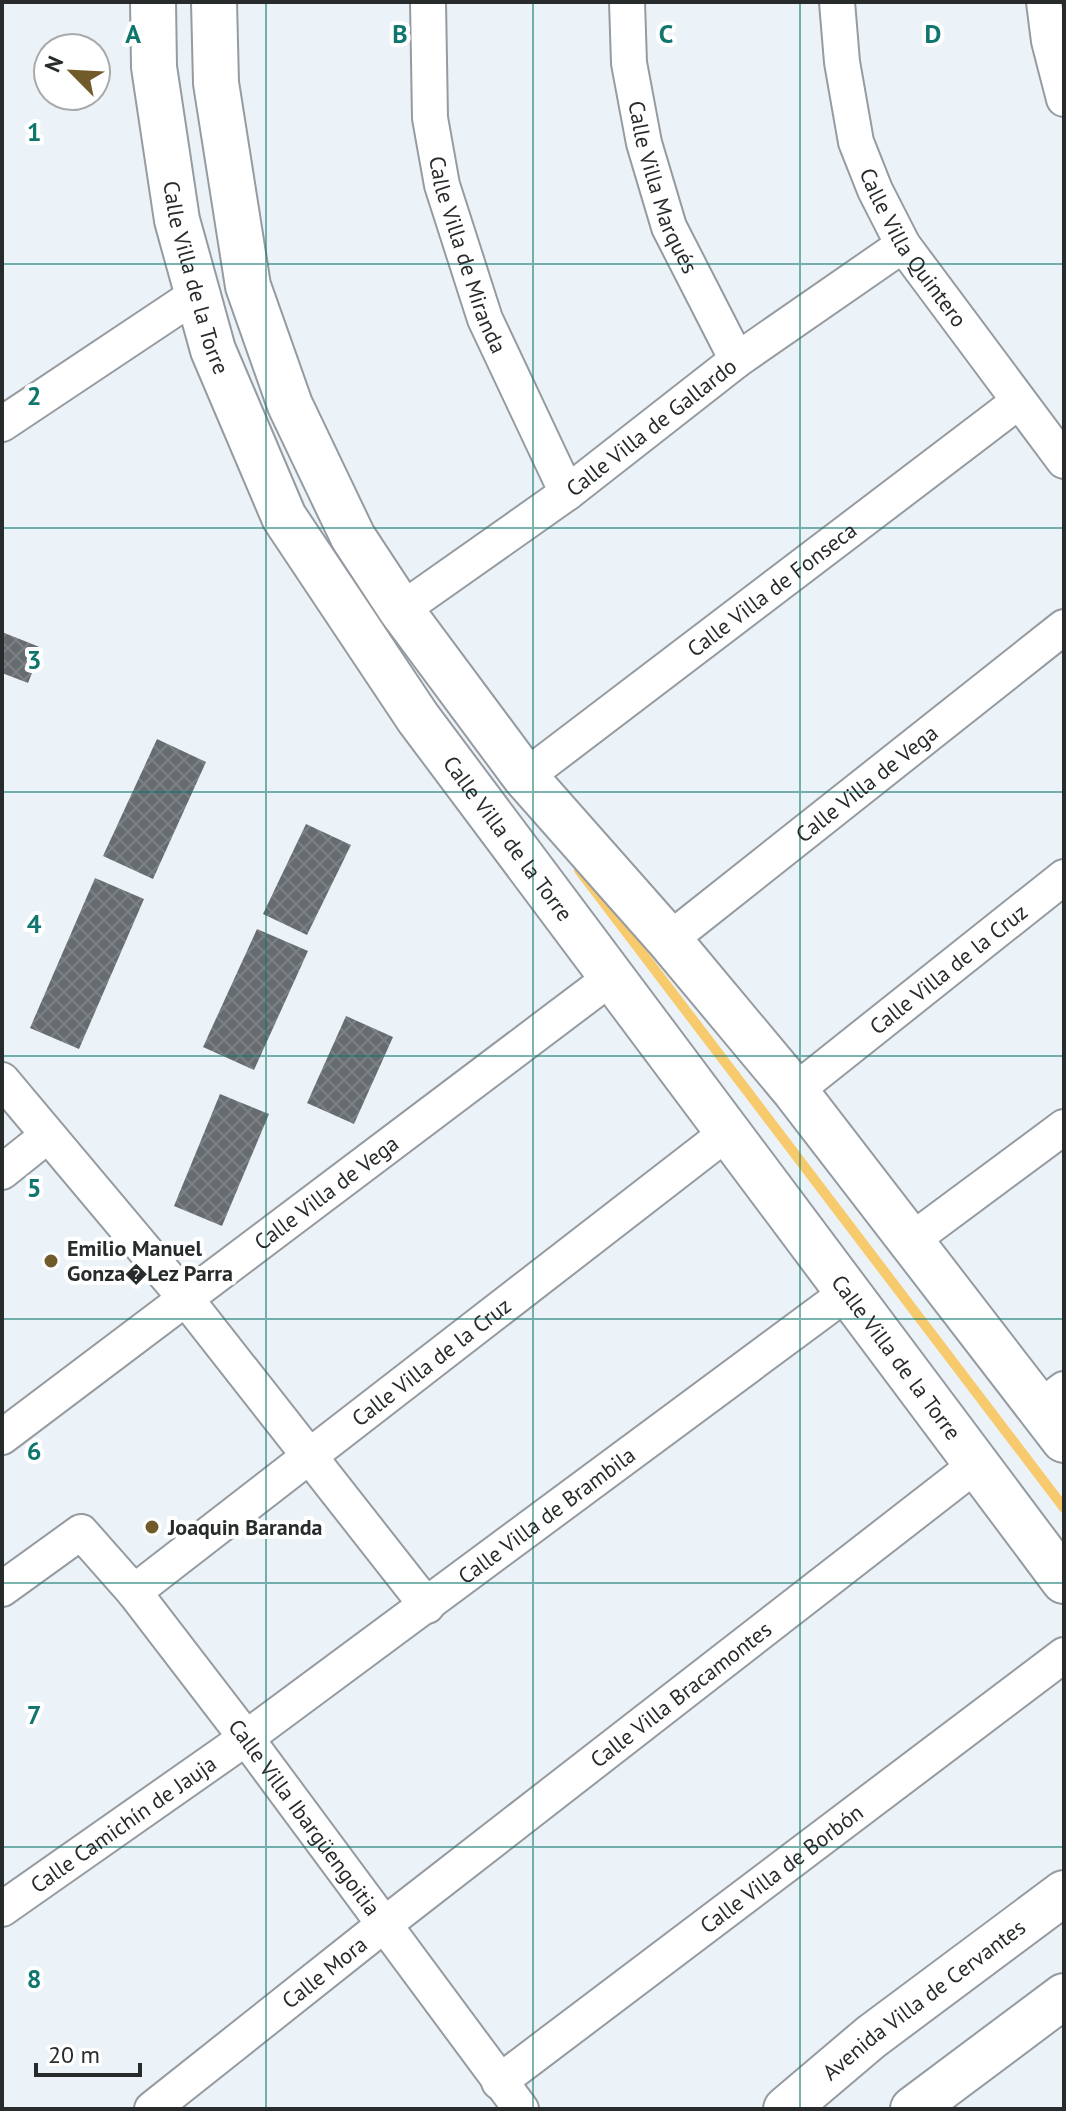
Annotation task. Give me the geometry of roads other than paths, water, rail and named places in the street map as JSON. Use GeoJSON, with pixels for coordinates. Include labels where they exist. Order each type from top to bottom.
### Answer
{"type":"FeatureCollection","features":[{"type":"Feature","properties":{"kind":"street","name":"Calle Villa de la Torre"},"geometry":{"type":"LineString","coordinates":[[153,2],[154,67],[177,220],[213,350],[284,517],[418,718],[1064,1581]]}},
{"type":"Feature","properties":{"kind":"street","name":"Calle Villa de la Torre"},"geometry":{"type":"LineString","coordinates":[[214,2],[216,83],[248,286],[297,418],[353,537],[401,610],[525,777],[669,940],[795,1091],[909,1242],[1056,1413]]}},
{"type":"Feature","properties":{"kind":"street","name":"Calle Villa de Miranda"},"geometry":{"type":"LineString","coordinates":[[428,2],[430,118],[442,185],[485,319],[567,493]]}},
{"type":"Feature","properties":{"kind":"street","name":"Calle Villa Marqués"},"geometry":{"type":"LineString","coordinates":[[627,2],[629,63],[644,143],[669,227],[737,360]]}},
{"type":"Feature","properties":{"kind":"street","name":"Calle Villa Quintero"},"geometry":{"type":"LineString","coordinates":[[837,2],[842,62],[856,142],[875,190],[903,245],[1064,461]]}},
{"type":"Feature","properties":{"kind":"street"},"geometry":{"type":"LineString","coordinates":[[1044,2],[1049,41],[1064,99]]}},
{"type":"Feature","properties":{"kind":"street","name":"Calle Villa de Gallardo"},"geometry":{"type":"LineString","coordinates":[[401,610],[567,493],[737,360],[903,245]]}},
{"type":"Feature","properties":{"kind":"street"},"geometry":{"type":"LineString","coordinates":[[2,424],[197,294]]}},
{"type":"Feature","properties":{"kind":"street","name":"Calle Villa de Fonseca"},"geometry":{"type":"LineString","coordinates":[[525,777],[1018,402]]}},
{"type":"Feature","properties":{"kind":"street","name":"Calle Villa de Vega"},"geometry":{"type":"LineString","coordinates":[[669,940],[1064,627]]}},
{"type":"Feature","properties":{"kind":"street","name":"Calle Villa de la Cruz"},"geometry":{"type":"LineString","coordinates":[[795,1091],[1064,877]]}},
{"type":"Feature","properties":{"kind":"street","name":"Calle Villa de Vega"},"geometry":{"type":"LineString","coordinates":[[2,1437],[612,977]]}},
{"type":"Feature","properties":{"kind":"street"},"geometry":{"type":"LineString","coordinates":[[2,1080],[186,1299],[427,1606]]}},
{"type":"Feature","properties":{"kind":"street"},"geometry":{"type":"LineString","coordinates":[[909,1242],[1064,1127]]}},
{"type":"Feature","properties":{"kind":"street","name":"Calle Villa de la Cruz"},"geometry":{"type":"LineString","coordinates":[[134,1592],[728,1132]]}},
{"type":"Feature","properties":{"kind":"street"},"geometry":{"type":"LineString","coordinates":[[2,1172],[47,1136]]}},
{"type":"Feature","properties":{"kind":"street","name":"Calle Villa de Brambila"},"geometry":{"type":"LineString","coordinates":[[246,1738],[848,1292]]}},
{"type":"Feature","properties":{"kind":"street","name":"Calle Villa Bracamontes"},"geometry":{"type":"LineString","coordinates":[[385,1924],[977,1464]]}},
{"type":"Feature","properties":{"kind":"street","name":"Calle Villa Ibargüengoitia"},"geometry":{"type":"LineString","coordinates":[[2,1589],[81,1532],[134,1592],[246,1738],[521,2109]]}},
{"type":"Feature","properties":{"kind":"street","name":"Calle Villa de Borbón"},"geometry":{"type":"LineString","coordinates":[[499,2082],[1064,1655]]}},
{"type":"Feature","properties":{"kind":"street","name":"Calle Camichín de Jauja"},"geometry":{"type":"LineString","coordinates":[[2,1909],[246,1738]]}},
{"type":"Feature","properties":{"kind":"street","name":"Avenida Villa de Cervantes"},"geometry":{"type":"LineString","coordinates":[[786,2109],[871,2037],[1064,1893]]}},
{"type":"Feature","properties":{"kind":"street","name":"Calle Mora"},"geometry":{"type":"LineString","coordinates":[[152,2109],[385,1924]]}},
{"type":"Feature","properties":{"kind":"street"},"geometry":{"type":"LineString","coordinates":[[913,2109],[1064,1996]]}},
{"type":"Feature","properties":{"kind":"waterway"},"geometry":{"type":"LineString","coordinates":[[579,870],[1064,1508]]}},
{"type":"Feature","properties":{"kind":"place","name":"Emilio Manuel Gonza�Lez Parra"},"geometry":{"type":"Point","coordinates":[51,1261]}},
{"type":"Feature","properties":{"kind":"place","name":"Joaquin Baranda"},"geometry":{"type":"Point","coordinates":[152,1527]}}]}
